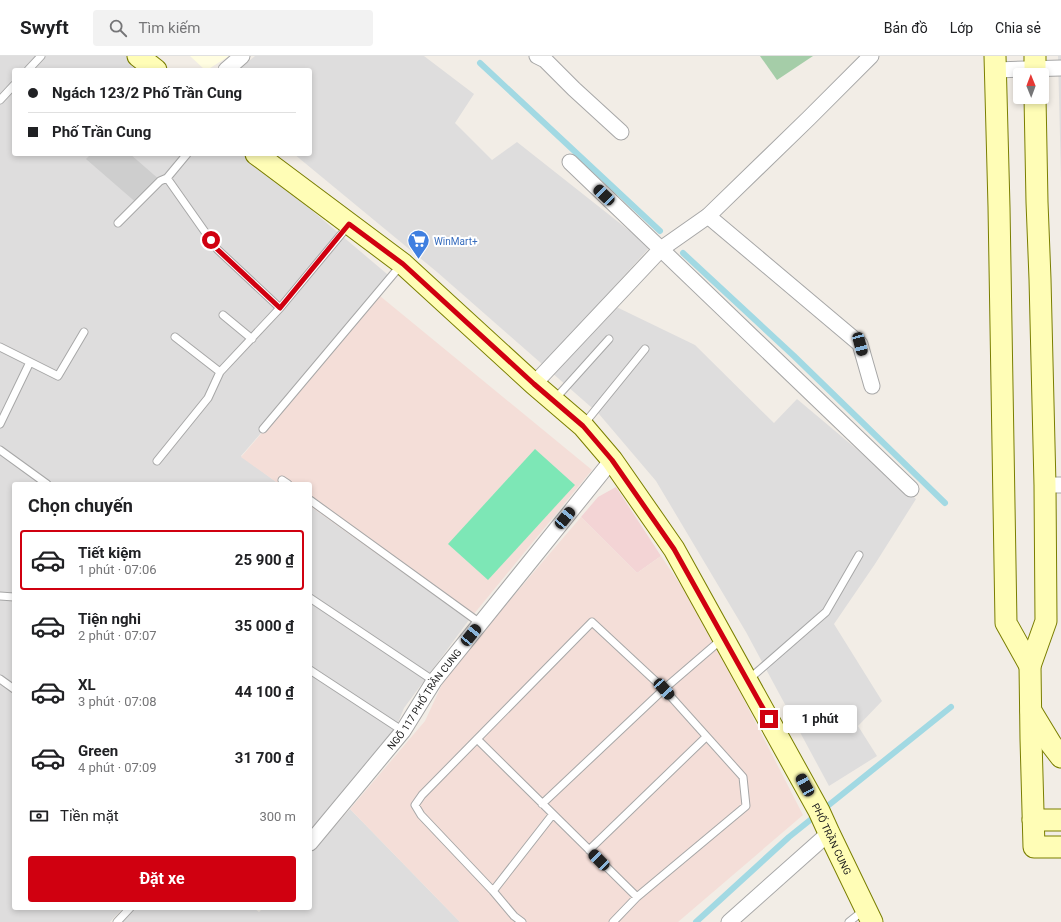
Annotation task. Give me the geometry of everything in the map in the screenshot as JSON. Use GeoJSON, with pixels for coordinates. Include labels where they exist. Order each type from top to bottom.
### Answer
{"type":"FeatureCollection","features":[{"type":"Feature","properties":{"kind":"street"},"geometry":{"type":"LineString","coordinates":[[138,56],[153,68]]}},
{"type":"Feature","properties":{"kind":"street"},"geometry":{"type":"LineString","coordinates":[[228,68],[242,56]]}},
{"type":"Feature","properties":{"kind":"street"},"geometry":{"type":"LineString","coordinates":[[537,56],[545,60],[620,132]]}},
{"type":"Feature","properties":{"kind":"street"},"geometry":{"type":"LineString","coordinates":[[534,384],[661,250],[708,216],[871,56]]}},
{"type":"Feature","properties":{"kind":"street"},"geometry":{"type":"LineString","coordinates":[[1030,666],[1006,623],[1000,207],[995,63],[1061,68]]}},
{"type":"Feature","properties":{"kind":"street"},"geometry":{"type":"LineString","coordinates":[[1036,104],[1037,202],[1040,280],[1053,485],[1046,621],[1030,666],[1033,820],[1034,847],[1061,846]]}},
{"type":"Feature","properties":{"kind":"street","name":"PHỐ TRẦN CUNG"},"geometry":{"type":"LineString","coordinates":[[259,156],[403,264],[534,384],[583,426],[612,460],[674,549],[748,680],[825,824],[869,916]]}},
{"type":"Feature","properties":{"kind":"street"},"geometry":{"type":"LineString","coordinates":[[570,162],[911,489]]}},
{"type":"Feature","properties":{"kind":"street"},"geometry":{"type":"LineString","coordinates":[[708,216],[860,344],[872,386]]}},
{"type":"Feature","properties":{"kind":"street","name":"NGÕ 117 PHỐ TRẦN CUNG"},"geometry":{"type":"LineString","coordinates":[[312,841],[403,731],[434,681],[612,460]]}},
{"type":"Feature","properties":{"kind":"street"},"geometry":{"type":"LineString","coordinates":[[1030,710],[1061,758]]}},
{"type":"Feature","properties":{"kind":"street"},"geometry":{"type":"LineString","coordinates":[[1033,820],[1061,820]]}},
{"type":"Feature","properties":{"kind":"street"},"geometry":{"type":"LineString","coordinates":[[728,922],[825,824]]}},
{"type":"Feature","properties":{"kind":"lane"},"geometry":{"type":"LineString","coordinates":[[30,68],[41,56]]}},
{"type":"Feature","properties":{"kind":"lane"},"geometry":{"type":"LineString","coordinates":[[0,100],[12,87]]}},
{"type":"Feature","properties":{"kind":"lane"},"geometry":{"type":"LineString","coordinates":[[118,223],[160,181],[167,178],[184,156]]}},
{"type":"Feature","properties":{"kind":"lane"},"geometry":{"type":"LineString","coordinates":[[167,178],[217,249],[280,308]]}},
{"type":"Feature","properties":{"kind":"lane"},"geometry":{"type":"LineString","coordinates":[[156,461],[208,398],[220,372],[280,308],[349,224]]}},
{"type":"Feature","properties":{"kind":"lane"},"geometry":{"type":"LineString","coordinates":[[264,429],[403,264]]}},
{"type":"Feature","properties":{"kind":"lane"},"geometry":{"type":"LineString","coordinates":[[223,315],[252,339]]}},
{"type":"Feature","properties":{"kind":"lane"},"geometry":{"type":"LineString","coordinates":[[0,347],[58,376],[84,332]]}},
{"type":"Feature","properties":{"kind":"lane"},"geometry":{"type":"LineString","coordinates":[[175,337],[220,372]]}},
{"type":"Feature","properties":{"kind":"lane"},"geometry":{"type":"LineString","coordinates":[[554,400],[609,339]]}},
{"type":"Feature","properties":{"kind":"lane"},"geometry":{"type":"LineString","coordinates":[[583,426],[645,349]]}},
{"type":"Feature","properties":{"kind":"lane"},"geometry":{"type":"LineString","coordinates":[[0,424],[30,362]]}},
{"type":"Feature","properties":{"kind":"lane"},"geometry":{"type":"LineString","coordinates":[[0,450],[44,482]]}},
{"type":"Feature","properties":{"kind":"lane"},"geometry":{"type":"LineString","coordinates":[[312,501],[480,623]]}},
{"type":"Feature","properties":{"kind":"lane"},"geometry":{"type":"LineString","coordinates":[[748,680],[826,612],[860,555]]}},
{"type":"Feature","properties":{"kind":"lane"},"geometry":{"type":"LineString","coordinates":[[0,596],[12,597]]}},
{"type":"Feature","properties":{"kind":"lane"},"geometry":{"type":"LineString","coordinates":[[312,599],[434,681]]}},
{"type":"Feature","properties":{"kind":"lane"},"geometry":{"type":"LineString","coordinates":[[522,922],[514,916],[494,891],[421,815],[415,805],[422,794],[592,622],[664,689],[743,777],[746,806],[637,897],[613,922]]}},
{"type":"Feature","properties":{"kind":"lane"},"geometry":{"type":"LineString","coordinates":[[542,804],[664,689],[724,638]]}},
{"type":"Feature","properties":{"kind":"lane"},"geometry":{"type":"LineString","coordinates":[[312,671],[403,731]]}},
{"type":"Feature","properties":{"kind":"lane"},"geometry":{"type":"LineString","coordinates":[[0,679],[12,689]]}},
{"type":"Feature","properties":{"kind":"lane"},"geometry":{"type":"LineString","coordinates":[[589,850],[706,737]]}},
{"type":"Feature","properties":{"kind":"lane"},"geometry":{"type":"LineString","coordinates":[[477,739],[637,897]]}},
{"type":"Feature","properties":{"kind":"lane"},"geometry":{"type":"LineString","coordinates":[[494,891],[553,814]]}},
{"type":"Feature","properties":{"kind":"lane"},"geometry":{"type":"LineString","coordinates":[[117,922],[128,910]]}},
{"type":"Feature","properties":{"kind":"lane"},"geometry":{"type":"LineString","coordinates":[[849,922],[869,916]]}},
{"type":"Feature","properties":{"kind":"shaded area"},"geometry":{"type":"Polygon","coordinates":[[[0,56],[128,56],[143,68],[12,68],[12,156],[247,156],[393,279],[380,296],[241,456],[276,482],[12,482],[12,910],[121,910],[110,922],[0,922],[0,56]]]}},
{"type":"Feature","properties":{"kind":"shaded area"},"geometry":{"type":"Polygon","coordinates":[[[190,56],[229,56],[210,68],[203,68],[190,56]]]}},
{"type":"Feature","properties":{"kind":"shaded area"},"geometry":{"type":"Polygon","coordinates":[[[255,56],[424,56],[474,94],[455,123],[492,160],[517,142],[650,247],[602,300],[695,345],[774,423],[797,399],[916,499],[875,564],[834,624],[882,701],[858,726],[877,756],[829,786],[746,632],[656,481],[599,414],[437,272],[296,156],[312,156],[312,68],[240,68],[255,56]]]}},
{"type":"Feature","properties":{"kind":"shaded area"},"geometry":{"type":"Polygon","coordinates":[[[1058,56],[1061,56],[1061,178],[1058,56]]]}},
{"type":"Feature","properties":{"kind":"shaded area"},"geometry":{"type":"Polygon","coordinates":[[[89,156],[132,156],[161,181],[139,205],[86,159],[89,156]]]}},
{"type":"Feature","properties":{"kind":"shaded area"},"geometry":{"type":"Polygon","coordinates":[[[380,296],[592,470],[469,620],[312,507],[312,482],[276,482],[241,457],[380,296]]]}},
{"type":"Feature","properties":{"kind":"shaded area"},"geometry":{"type":"Polygon","coordinates":[[[616,487],[661,556],[637,573],[581,517],[598,497],[616,487]]]}},
{"type":"Feature","properties":{"kind":"shaded area"},"geometry":{"type":"Polygon","coordinates":[[[312,507],[469,620],[404,708],[393,735],[312,834],[312,507]]]}},
{"type":"Feature","properties":{"kind":"shaded area"},"geometry":{"type":"Polygon","coordinates":[[[581,517],[637,573],[661,556],[700,614],[803,815],[678,922],[460,922],[350,809],[425,721],[444,680],[467,650],[581,517]]]}},
{"type":"Feature","properties":{"kind":"shaded area"},"geometry":{"type":"Polygon","coordinates":[[[350,809],[460,922],[122,922],[133,910],[256,910],[259,912],[261,910],[312,910],[312,852],[350,809]]]}},
{"type":"Feature","properties":{"kind":"green space"},"geometry":{"type":"Polygon","coordinates":[[[760,56],[813,56],[777,80],[760,56]]]}},
{"type":"Feature","properties":{"kind":"green space"},"geometry":{"type":"Polygon","coordinates":[[[535,449],[575,485],[488,580],[448,544],[535,449]]]}},
{"type":"Feature","properties":{"kind":"waterway"},"geometry":{"type":"LineString","coordinates":[[480,63],[660,231]]}},
{"type":"Feature","properties":{"kind":"waterway"},"geometry":{"type":"LineString","coordinates":[[683,253],[794,356],[945,503]]}},
{"type":"Feature","properties":{"kind":"waterway"},"geometry":{"type":"LineString","coordinates":[[696,922],[789,837],[951,707]]}},
{"type":"Feature","properties":{"kind":"place","name":"WinMart+"},"geometry":{"type":"Point","coordinates":[419,260]}},
{"type":"Feature","properties":{"kind":"route"},"geometry":{"type":"LineString","coordinates":[[211,240],[217,249],[280,308],[349,224],[403,264],[534,384],[583,426],[612,460],[674,549],[769,719]]}}]}
